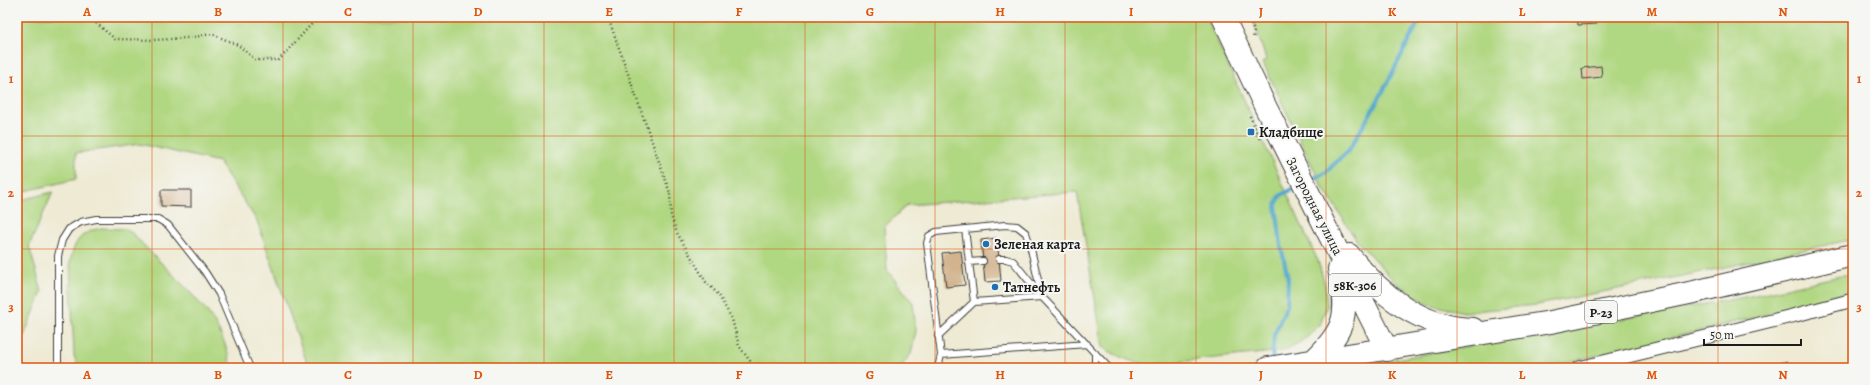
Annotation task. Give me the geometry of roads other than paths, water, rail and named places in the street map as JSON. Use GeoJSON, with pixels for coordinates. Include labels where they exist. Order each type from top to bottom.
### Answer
{"type":"FeatureCollection","features":[{"type":"Feature","properties":{"kind":"highway","name":"Загородная улица"},"geometry":{"type":"LineString","coordinates":[[1223,17],[1265,106],[1387,350]]}},
{"type":"Feature","properties":{"kind":"highway"},"geometry":{"type":"LineString","coordinates":[[1322,221],[1359,269],[1402,308],[1441,324],[1467,329],[1507,330]]}},
{"type":"Feature","properties":{"kind":"highway"},"geometry":{"type":"LineString","coordinates":[[1313,361],[1330,345],[1339,330],[1345,312],[1344,293],[1338,265],[1322,221]]}},
{"type":"Feature","properties":{"kind":"highway","name":"Р-23"},"geometry":{"type":"LineString","coordinates":[[1274,367],[1387,350],[1551,322],[1694,292],[1853,255]]}},
{"type":"Feature","properties":{"kind":"street"},"geometry":{"type":"LineString","coordinates":[[1579,368],[1796,316],[1853,300]]}},
{"type":"Feature","properties":{"kind":"lane"},"geometry":{"type":"LineString","coordinates":[[58,368],[58,256],[62,240],[69,229],[81,222],[96,219],[158,219],[168,225],[219,294],[250,368]]}},
{"type":"Feature","properties":{"kind":"lane"},"geometry":{"type":"LineString","coordinates":[[938,368],[941,355],[927,243],[929,236],[936,232],[1006,224],[1017,226],[1026,233],[1042,297]]}},
{"type":"Feature","properties":{"kind":"lane"},"geometry":{"type":"LineString","coordinates":[[965,229],[974,302]]}},
{"type":"Feature","properties":{"kind":"lane"},"geometry":{"type":"LineString","coordinates":[[999,259],[1013,261],[1042,297],[1109,368]]}},
{"type":"Feature","properties":{"kind":"lane"},"geometry":{"type":"LineString","coordinates":[[969,262],[983,261]]}},
{"type":"Feature","properties":{"kind":"lane"},"geometry":{"type":"LineString","coordinates":[[938,336],[974,302],[1042,297]]}},
{"type":"Feature","properties":{"kind":"lane"},"geometry":{"type":"LineString","coordinates":[[941,355],[1087,344]]}},
{"type":"Feature","properties":{"kind":"lane"},"geometry":{"type":"LineString","coordinates":[[1095,353],[1095,368]]}},
{"type":"Feature","properties":{"kind":"waterway"},"geometry":{"type":"LineString","coordinates":[[1309,181],[1325,173],[1349,150],[1381,95],[1421,17]]}},
{"type":"Feature","properties":{"kind":"waterway"},"geometry":{"type":"LineString","coordinates":[[1272,362],[1274,335],[1287,305],[1288,278],[1281,246],[1276,205],[1280,196],[1298,186]]}},
{"type":"Feature","properties":{"kind":"place","name":"Кладбище"},"geometry":{"type":"Point","coordinates":[1251,132]}},
{"type":"Feature","properties":{"kind":"place","name":"Зеленая карта"},"geometry":{"type":"Point","coordinates":[986,244]}},
{"type":"Feature","properties":{"kind":"place","name":"Татнефть"},"geometry":{"type":"Point","coordinates":[995,287]}}]}
